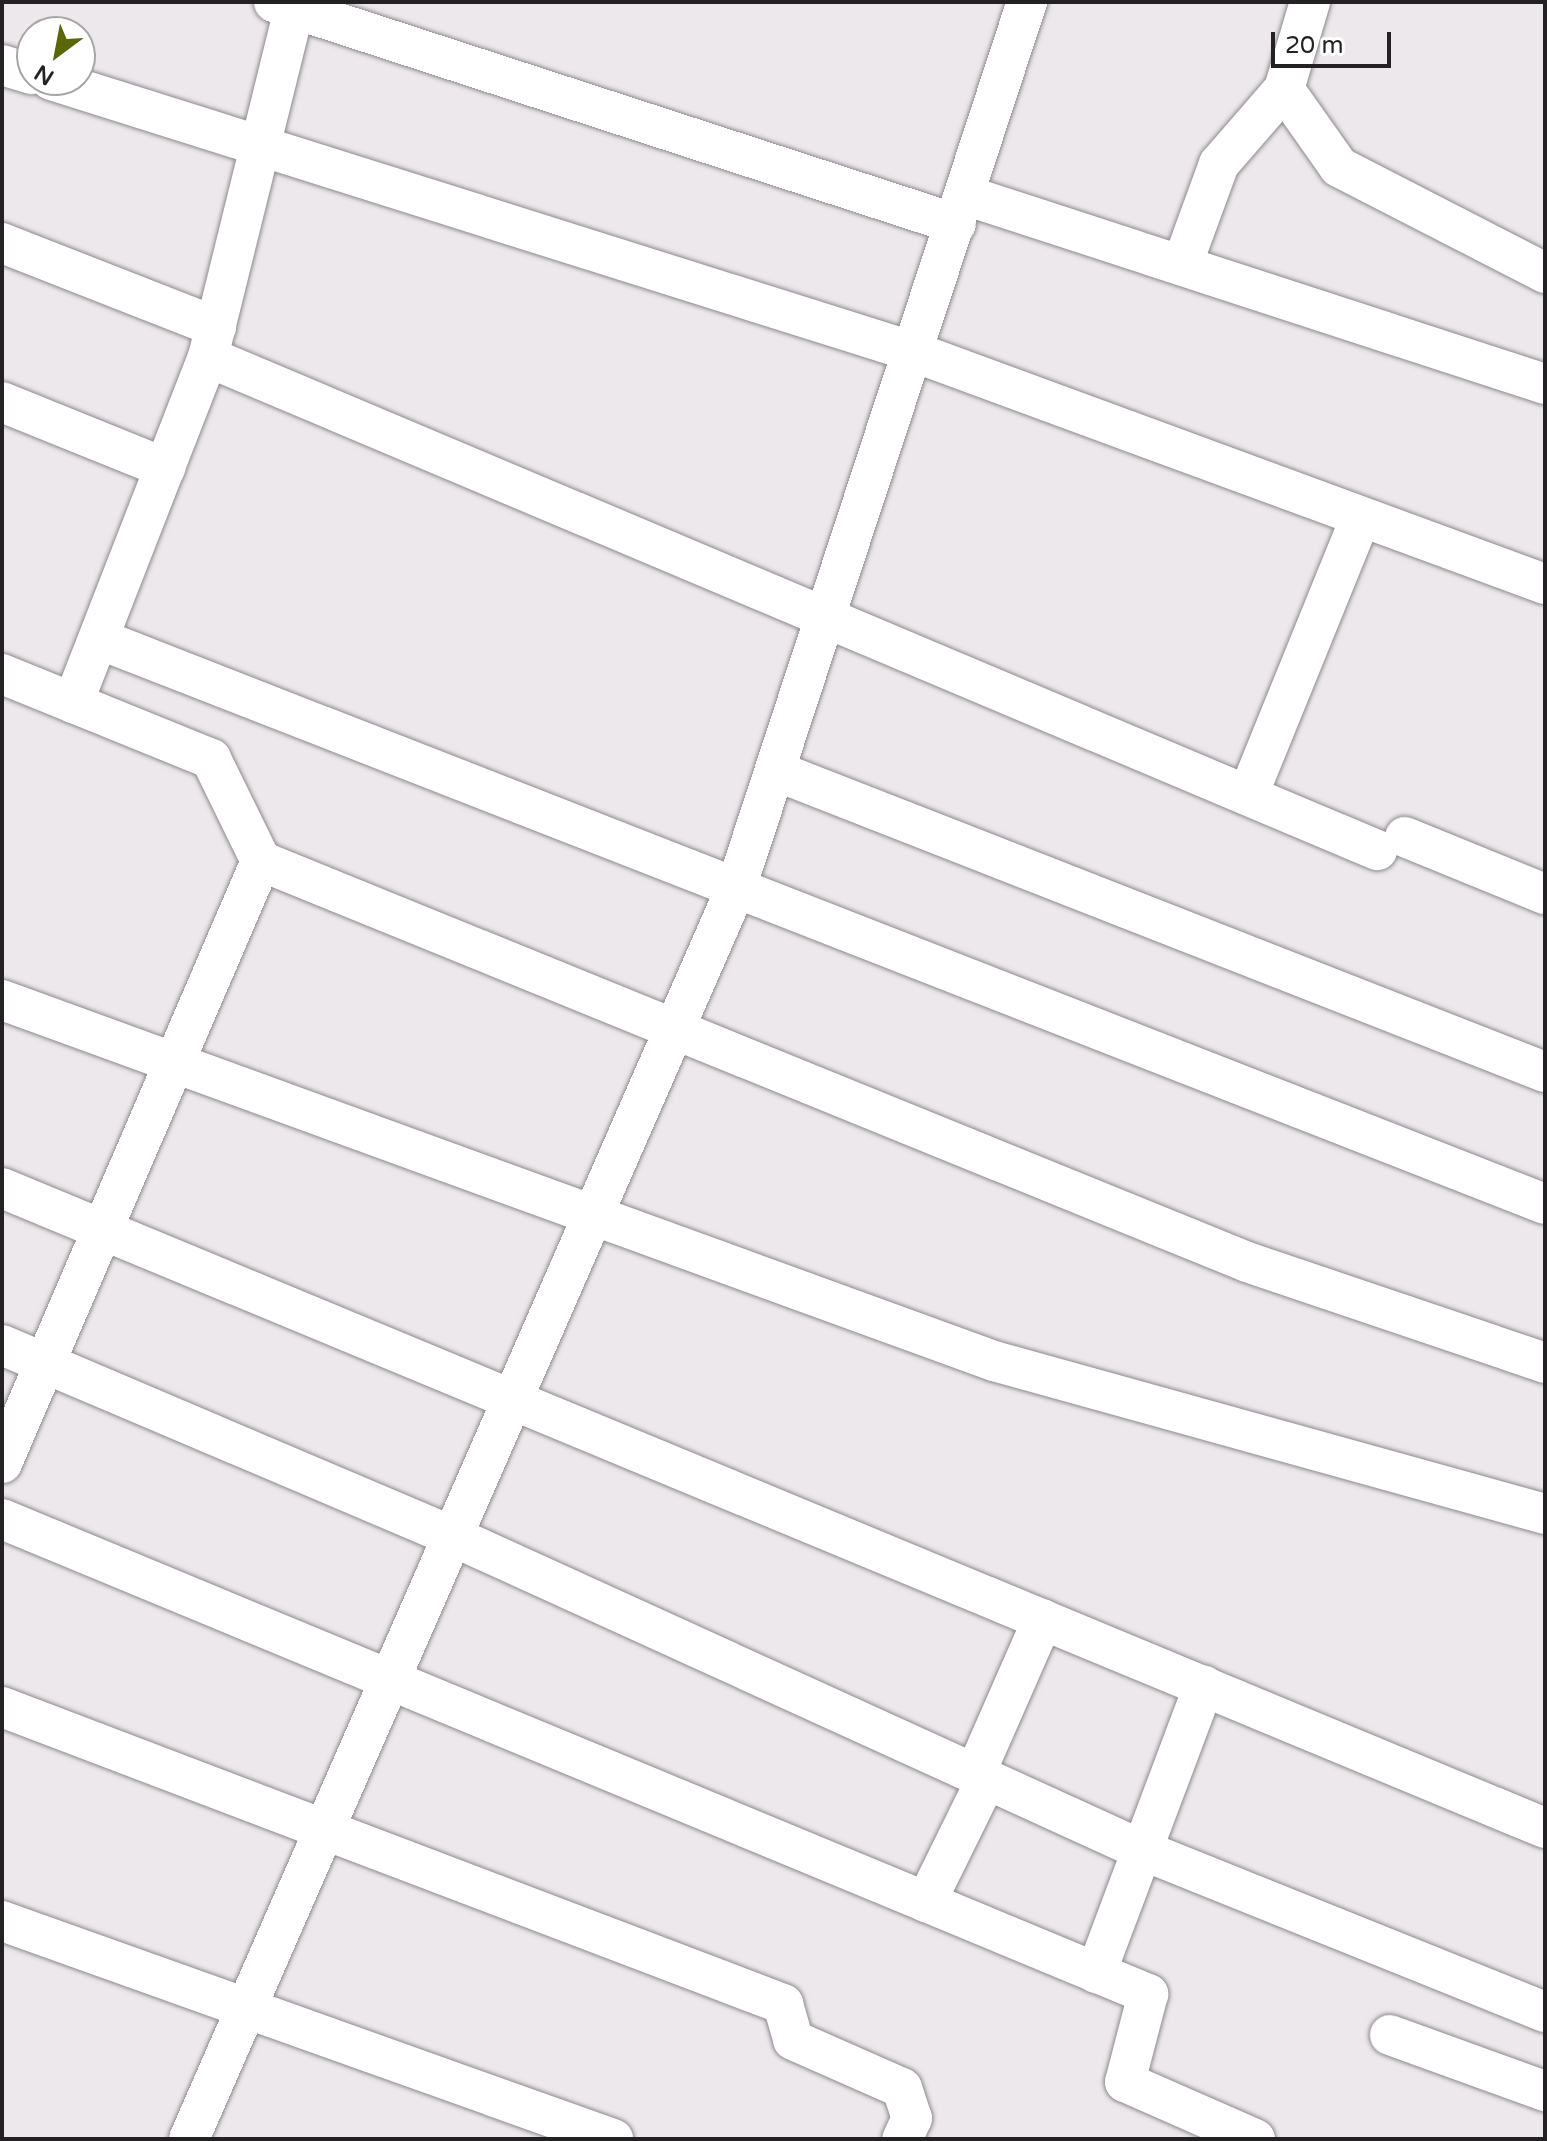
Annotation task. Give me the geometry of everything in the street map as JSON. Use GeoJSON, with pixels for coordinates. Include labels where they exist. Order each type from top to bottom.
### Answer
{"type":"FeatureCollection","features":[{"type":"Feature","properties":{"kind":"street"},"geometry":{"type":"LineString","coordinates":[[189,2139],[450,1535],[736,888],[828,619],[1027,2]]}},
{"type":"Feature","properties":{"kind":"street"},"geometry":{"type":"LineString","coordinates":[[1182,265],[1219,164],[1284,89],[1310,2]]}},
{"type":"Feature","properties":{"kind":"street"},"geometry":{"type":"LineString","coordinates":[[73,703],[212,342],[260,146],[288,4],[960,209],[1182,265],[1545,384]]}},
{"type":"Feature","properties":{"kind":"street"},"geometry":{"type":"LineString","coordinates":[[1284,89],[1339,167],[1545,273]]}},
{"type":"Feature","properties":{"kind":"street"},"geometry":{"type":"LineString","coordinates":[[96,94],[914,352],[1545,584]]}},
{"type":"Feature","properties":{"kind":"street"},"geometry":{"type":"LineString","coordinates":[[2,243],[212,342],[828,619],[1248,795],[1545,894]]}},
{"type":"Feature","properties":{"kind":"street"},"geometry":{"type":"LineString","coordinates":[[2,402],[165,468]]}},
{"type":"Feature","properties":{"kind":"street"},"geometry":{"type":"LineString","coordinates":[[1248,795],[1361,517]]}},
{"type":"Feature","properties":{"kind":"street"},"geometry":{"type":"LineString","coordinates":[[99,639],[1545,1204]]}},
{"type":"Feature","properties":{"kind":"street"},"geometry":{"type":"LineString","coordinates":[[2,674],[211,759],[261,861],[1247,1262],[1545,1363]]}},
{"type":"Feature","properties":{"kind":"street"},"geometry":{"type":"LineString","coordinates":[[776,771],[1545,1072]]}},
{"type":"Feature","properties":{"kind":"street"},"geometry":{"type":"LineString","coordinates":[[2,1463],[261,861]]}},
{"type":"Feature","properties":{"kind":"street"},"geometry":{"type":"LineString","coordinates":[[2,1000],[994,1361],[1545,1514]]}},
{"type":"Feature","properties":{"kind":"street"},"geometry":{"type":"LineString","coordinates":[[2,1188],[1545,1828]]}},
{"type":"Feature","properties":{"kind":"street"},"geometry":{"type":"LineString","coordinates":[[2,1345],[450,1535],[1142,1850],[1545,2012]]}},
{"type":"Feature","properties":{"kind":"street"},"geometry":{"type":"LineString","coordinates":[[2,1519],[1148,1994],[1125,2082],[1255,2139]]}},
{"type":"Feature","properties":{"kind":"street"},"geometry":{"type":"LineString","coordinates":[[926,1902],[981,1777],[1043,1619]]}},
{"type":"Feature","properties":{"kind":"street"},"geometry":{"type":"LineString","coordinates":[[1096,1973],[1204,1686]]}},
{"type":"Feature","properties":{"kind":"street"},"geometry":{"type":"LineString","coordinates":[[2,1707],[783,2004],[793,2040],[902,2088],[912,2118],[902,2139]]}},
{"type":"Feature","properties":{"kind":"street"},"geometry":{"type":"LineString","coordinates":[[2,1921],[613,2139]]}},
{"type":"Feature","properties":{"kind":"street"},"geometry":{"type":"LineString","coordinates":[[1390,2035],[1545,2091]]}}]}
